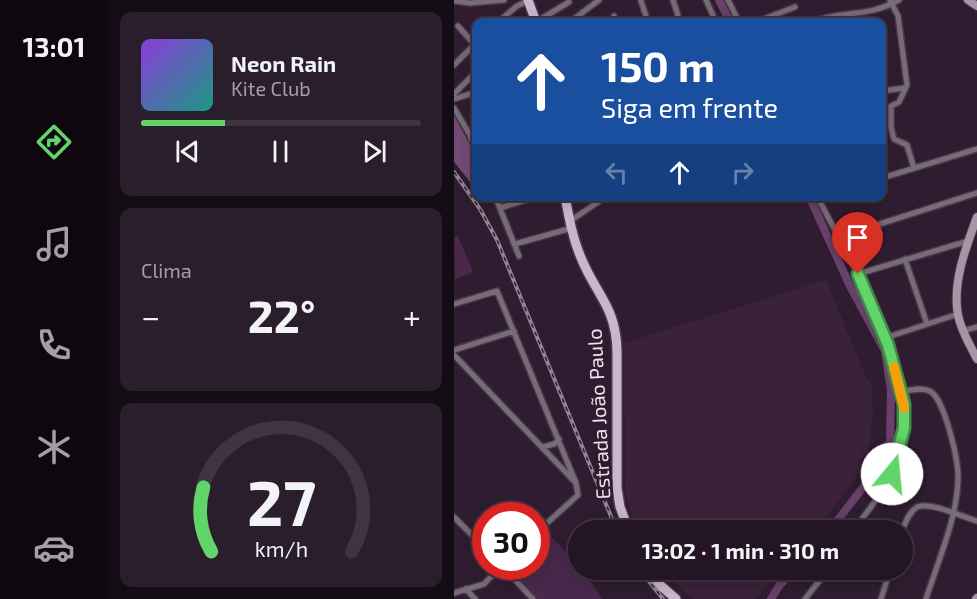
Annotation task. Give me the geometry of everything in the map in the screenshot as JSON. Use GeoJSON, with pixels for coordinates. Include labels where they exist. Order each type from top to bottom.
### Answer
{"type":"FeatureCollection","features":[{"type":"Feature","properties":{"kind":"main road"},"geometry":{"type":"LineString","coordinates":[[528,0],[532,18]]}},
{"type":"Feature","properties":{"kind":"main road","name":"Estrada João Paulo"},"geometry":{"type":"LineString","coordinates":[[566,201],[581,259],[608,305],[615,329],[617,488],[625,520]]}},
{"type":"Feature","properties":{"kind":"main road"},"geometry":{"type":"LineString","coordinates":[[656,580],[676,599]]}},
{"type":"Feature","properties":{"kind":"street"},"geometry":{"type":"LineString","coordinates":[[454,1],[470,3],[504,0]]}},
{"type":"Feature","properties":{"kind":"street"},"geometry":{"type":"LineString","coordinates":[[503,18],[528,0]]}},
{"type":"Feature","properties":{"kind":"street"},"geometry":{"type":"LineString","coordinates":[[575,18],[599,0]]}},
{"type":"Feature","properties":{"kind":"street"},"geometry":{"type":"LineString","coordinates":[[673,0],[679,18]]}},
{"type":"Feature","properties":{"kind":"street"},"geometry":{"type":"LineString","coordinates":[[706,0],[714,18]]}},
{"type":"Feature","properties":{"kind":"street"},"geometry":{"type":"LineString","coordinates":[[728,0],[737,18]]}},
{"type":"Feature","properties":{"kind":"street"},"geometry":{"type":"LineString","coordinates":[[826,18],[875,11],[899,0]]}},
{"type":"Feature","properties":{"kind":"street"},"geometry":{"type":"LineString","coordinates":[[641,1],[647,18]]}},
{"type":"Feature","properties":{"kind":"street"},"geometry":{"type":"LineString","coordinates":[[539,18],[569,2]]}},
{"type":"Feature","properties":{"kind":"street"},"geometry":{"type":"LineString","coordinates":[[891,2],[897,12],[907,85],[899,102],[891,106],[890,127],[894,139],[908,147],[914,168]]}},
{"type":"Feature","properties":{"kind":"street"},"geometry":{"type":"LineString","coordinates":[[767,18],[795,8]]}},
{"type":"Feature","properties":{"kind":"street"},"geometry":{"type":"LineString","coordinates":[[458,26],[472,40]]}},
{"type":"Feature","properties":{"kind":"street"},"geometry":{"type":"LineString","coordinates":[[455,61],[472,47]]}},
{"type":"Feature","properties":{"kind":"street"},"geometry":{"type":"LineString","coordinates":[[454,94],[472,76]]}},
{"type":"Feature","properties":{"kind":"street"},"geometry":{"type":"LineString","coordinates":[[463,85],[469,94]]}},
{"type":"Feature","properties":{"kind":"street"},"geometry":{"type":"LineString","coordinates":[[886,90],[904,88]]}},
{"type":"Feature","properties":{"kind":"street"},"geometry":{"type":"LineString","coordinates":[[454,99],[472,93]]}},
{"type":"Feature","properties":{"kind":"street"},"geometry":{"type":"LineString","coordinates":[[454,108],[472,133]]}},
{"type":"Feature","properties":{"kind":"street"},"geometry":{"type":"LineString","coordinates":[[886,177],[976,148]]}},
{"type":"Feature","properties":{"kind":"street"},"geometry":{"type":"LineString","coordinates":[[839,237],[976,193]]}},
{"type":"Feature","properties":{"kind":"street"},"geometry":{"type":"LineString","coordinates":[[497,201],[519,256]]}},
{"type":"Feature","properties":{"kind":"street"},"geometry":{"type":"LineString","coordinates":[[500,208],[522,201]]}},
{"type":"Feature","properties":{"kind":"street"},"geometry":{"type":"LineString","coordinates":[[515,244],[571,224],[601,201]]}},
{"type":"Feature","properties":{"kind":"street"},"geometry":{"type":"LineString","coordinates":[[820,201],[858,274],[885,338],[901,392],[905,415],[895,464],[887,484],[861,520]]}},
{"type":"Feature","properties":{"kind":"street"},"geometry":{"type":"LineString","coordinates":[[976,217],[968,241],[957,292],[958,314],[976,359]]}},
{"type":"Feature","properties":{"kind":"street"},"geometry":{"type":"LineString","coordinates":[[858,274],[968,241]]}},
{"type":"Feature","properties":{"kind":"street"},"geometry":{"type":"LineString","coordinates":[[905,259],[927,324]]}},
{"type":"Feature","properties":{"kind":"street"},"geometry":{"type":"LineString","coordinates":[[454,304],[497,291],[576,483],[578,495],[550,521]]}},
{"type":"Feature","properties":{"kind":"street"},"geometry":{"type":"LineString","coordinates":[[885,338],[958,314]]}},
{"type":"Feature","properties":{"kind":"street"},"geometry":{"type":"LineString","coordinates":[[963,331],[976,327]]}},
{"type":"Feature","properties":{"kind":"street"},"geometry":{"type":"LineString","coordinates":[[514,331],[454,353],[576,483]]}},
{"type":"Feature","properties":{"kind":"street"},"geometry":{"type":"LineString","coordinates":[[901,392],[918,388],[930,390],[937,397],[957,467],[957,488],[953,513],[926,599]]}},
{"type":"Feature","properties":{"kind":"street"},"geometry":{"type":"LineString","coordinates":[[543,447],[554,444],[559,439]]}},
{"type":"Feature","properties":{"kind":"street"},"geometry":{"type":"LineString","coordinates":[[906,520],[915,508],[928,506],[976,521]]}},
{"type":"Feature","properties":{"kind":"street"},"geometry":{"type":"LineString","coordinates":[[454,517],[472,535]]}},
{"type":"Feature","properties":{"kind":"street"},"geometry":{"type":"LineString","coordinates":[[454,593],[484,584],[488,580]]}},
{"type":"Feature","properties":{"kind":"street"},"geometry":{"type":"LineString","coordinates":[[514,580],[533,599]]}},
{"type":"Feature","properties":{"kind":"street"},"geometry":{"type":"LineString","coordinates":[[805,599],[820,580]]}},
{"type":"Feature","properties":{"kind":"street"},"geometry":{"type":"LineString","coordinates":[[881,599],[887,580]]}},
{"type":"Feature","properties":{"kind":"street"},"geometry":{"type":"LineString","coordinates":[[466,590],[475,599]]}},
{"type":"Feature","properties":{"kind":"shaded area"},"geometry":{"type":"Polygon","coordinates":[[[454,115],[472,148],[470,159],[472,184],[454,162],[454,115]]]}},
{"type":"Feature","properties":{"kind":"shaded area"},"geometry":{"type":"Polygon","coordinates":[[[458,236],[473,272],[455,279],[454,238],[458,236]]]}},
{"type":"Feature","properties":{"kind":"shaded area"},"geometry":{"type":"Polygon","coordinates":[[[826,280],[867,380],[871,379],[873,411],[867,463],[824,520],[635,520],[625,487],[624,343],[826,280]]]}},
{"type":"Feature","properties":{"kind":"shaded area"},"geometry":{"type":"Polygon","coordinates":[[[550,535],[568,554],[568,580],[590,580],[602,599],[537,599],[519,580],[550,580],[550,535]]]}},
{"type":"Feature","properties":{"kind":"shaded area"},"geometry":{"type":"Polygon","coordinates":[[[672,580],[773,580],[755,599],[692,599],[672,580]]]}},
{"type":"Feature","properties":{"kind":"waterway"},"geometry":{"type":"LineString","coordinates":[[719,0],[728,18]]}},
{"type":"Feature","properties":{"kind":"waterway"},"geometry":{"type":"LineString","coordinates":[[811,201],[850,286],[885,351],[891,391],[890,441],[869,480],[838,520]]}},
{"type":"Feature","properties":{"kind":"waterway"},"geometry":{"type":"LineString","coordinates":[[771,599],[785,580]]}},
{"type":"Feature","properties":{"kind":"railway"},"geometry":{"type":"LineString","coordinates":[[454,172],[472,198]]}},
{"type":"Feature","properties":{"kind":"railway"},"geometry":{"type":"LineString","coordinates":[[474,201],[497,240],[612,520]]}},
{"type":"Feature","properties":{"kind":"railway"},"geometry":{"type":"LineString","coordinates":[[648,580],[663,599]]}},
{"type":"Feature","properties":{"kind":"slow traffic"},"geometry":{"type":"LineString","coordinates":[[894,367],[904,408]]}},
{"type":"Feature","properties":{"kind":"route"},"geometry":{"type":"LineString","coordinates":[[858,274],[888,345],[904,404],[904,428],[892,474]]}}]}
